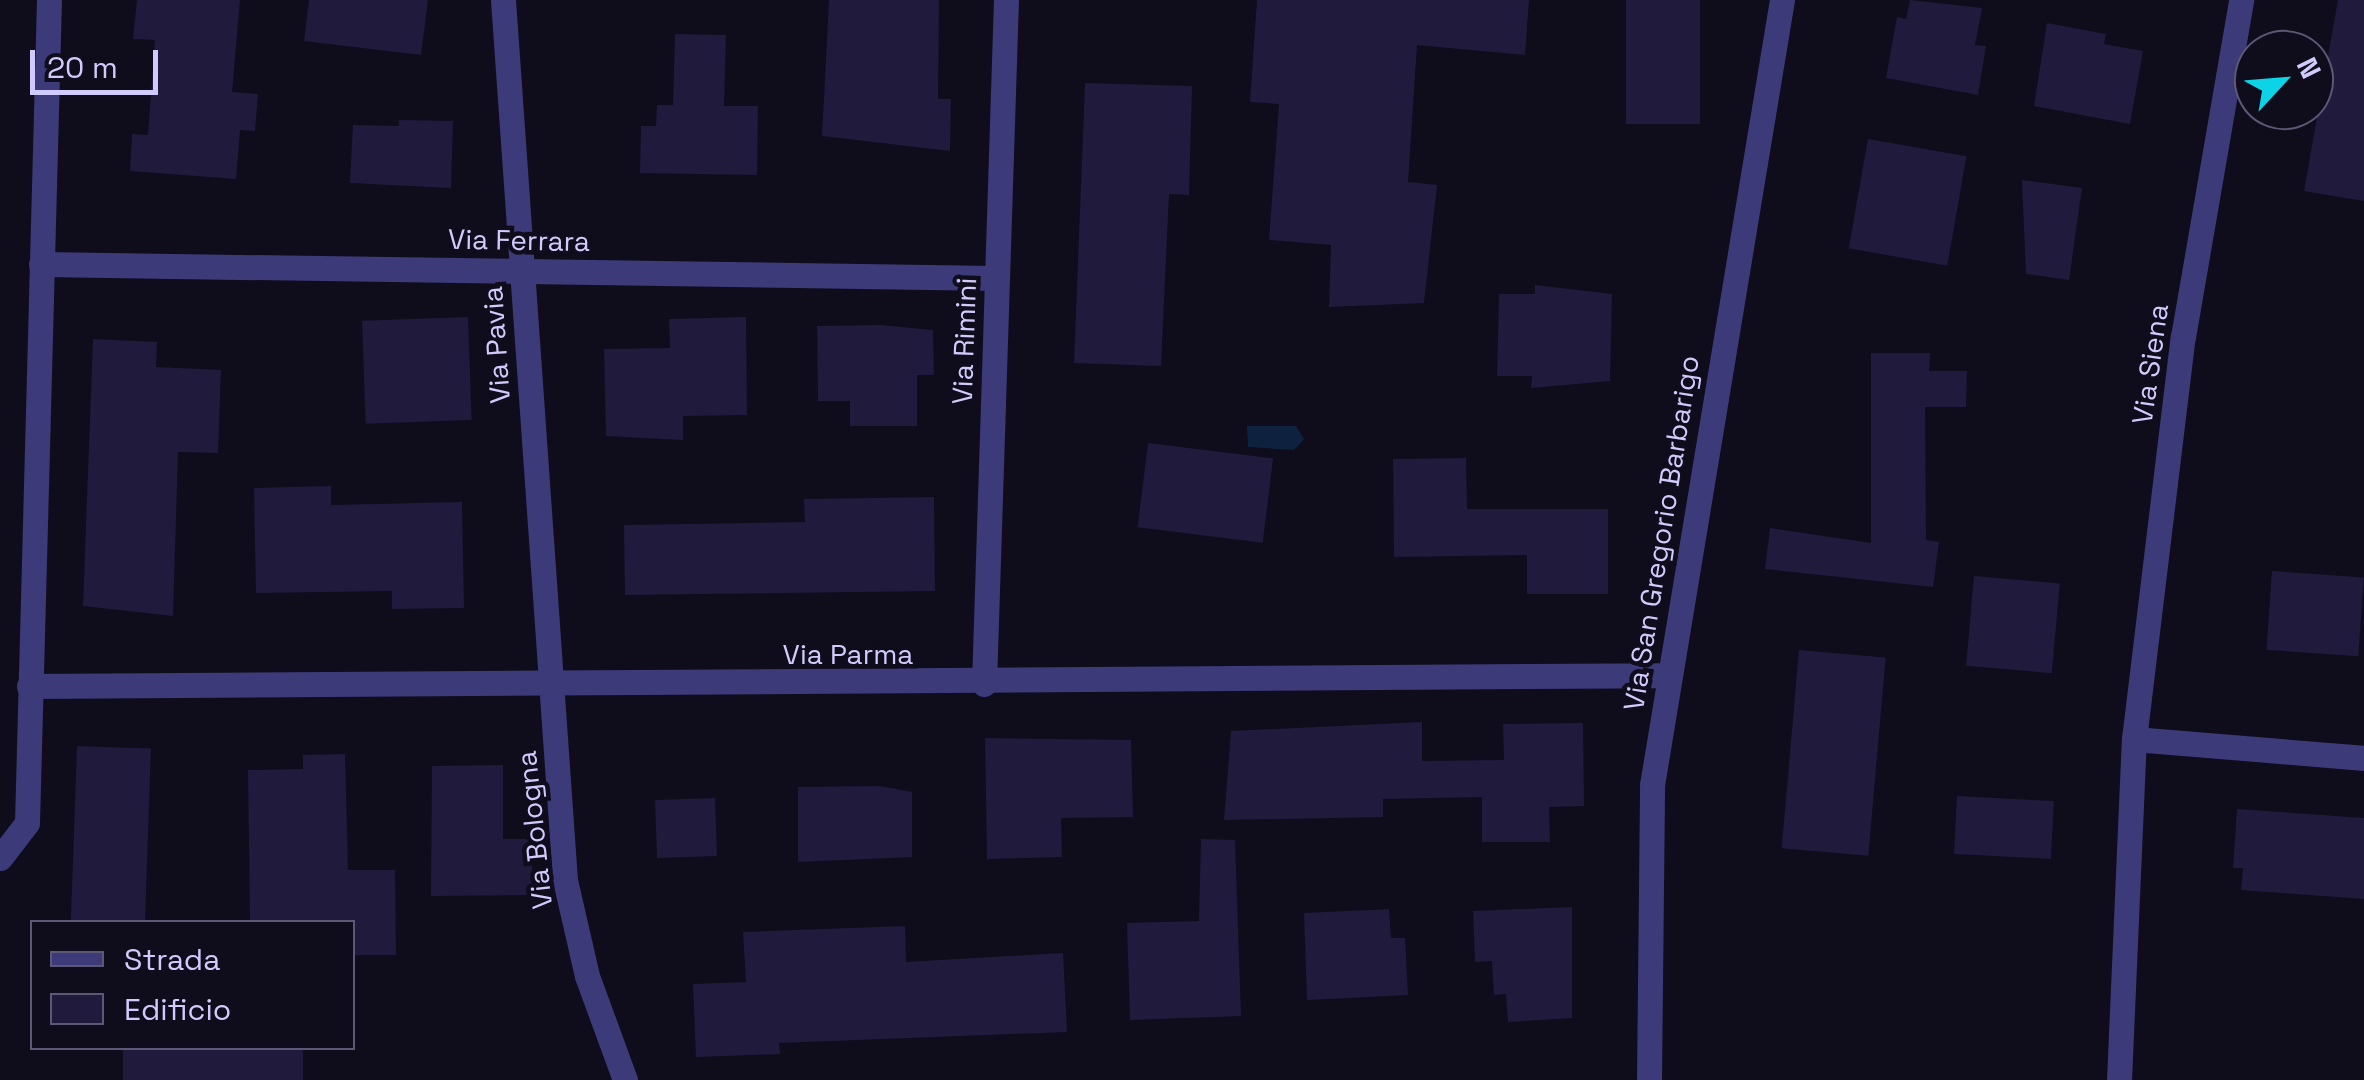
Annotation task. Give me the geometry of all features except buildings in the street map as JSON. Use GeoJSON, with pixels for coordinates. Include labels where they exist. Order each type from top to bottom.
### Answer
{"type":"FeatureCollection","features":[{"type":"Feature","properties":{"kind":"street"},"geometry":{"type":"LineString","coordinates":[[0,858],[27,822],[49,0]]}},
{"type":"Feature","properties":{"kind":"street","name":"Via Pavia"},"geometry":{"type":"LineString","coordinates":[[503,0],[552,686]]}},
{"type":"Feature","properties":{"kind":"street","name":"Via Rimini"},"geometry":{"type":"LineString","coordinates":[[984,684],[1006,0]]}},
{"type":"Feature","properties":{"kind":"street","name":"Via San Gregorio Barbarigo"},"geometry":{"type":"LineString","coordinates":[[1648,1080],[1646,892],[1667,676],[1782,0]]}},
{"type":"Feature","properties":{"kind":"street","name":"Via Siena"},"geometry":{"type":"LineString","coordinates":[[2119,1080],[2134,739],[2183,337],[2241,0]]}},
{"type":"Feature","properties":{"kind":"street","name":"Via Ferrara"},"geometry":{"type":"LineString","coordinates":[[42,264],[995,278]]}},
{"type":"Feature","properties":{"kind":"street","name":"Via Parma"},"geometry":{"type":"LineString","coordinates":[[30,686],[984,684],[1667,676]]}},
{"type":"Feature","properties":{"kind":"street","name":"Via Bologna"},"geometry":{"type":"LineString","coordinates":[[552,686],[565,880],[587,976],[625,1080]]}},
{"type":"Feature","properties":{"kind":"street"},"geometry":{"type":"LineString","coordinates":[[2134,739],[2364,758]]}},
{"type":"Feature","properties":{"kind":"water"},"geometry":{"type":"Polygon","coordinates":[[[1247,426],[1296,426],[1304,439],[1294,450],[1248,447],[1247,426]]]}}]}
